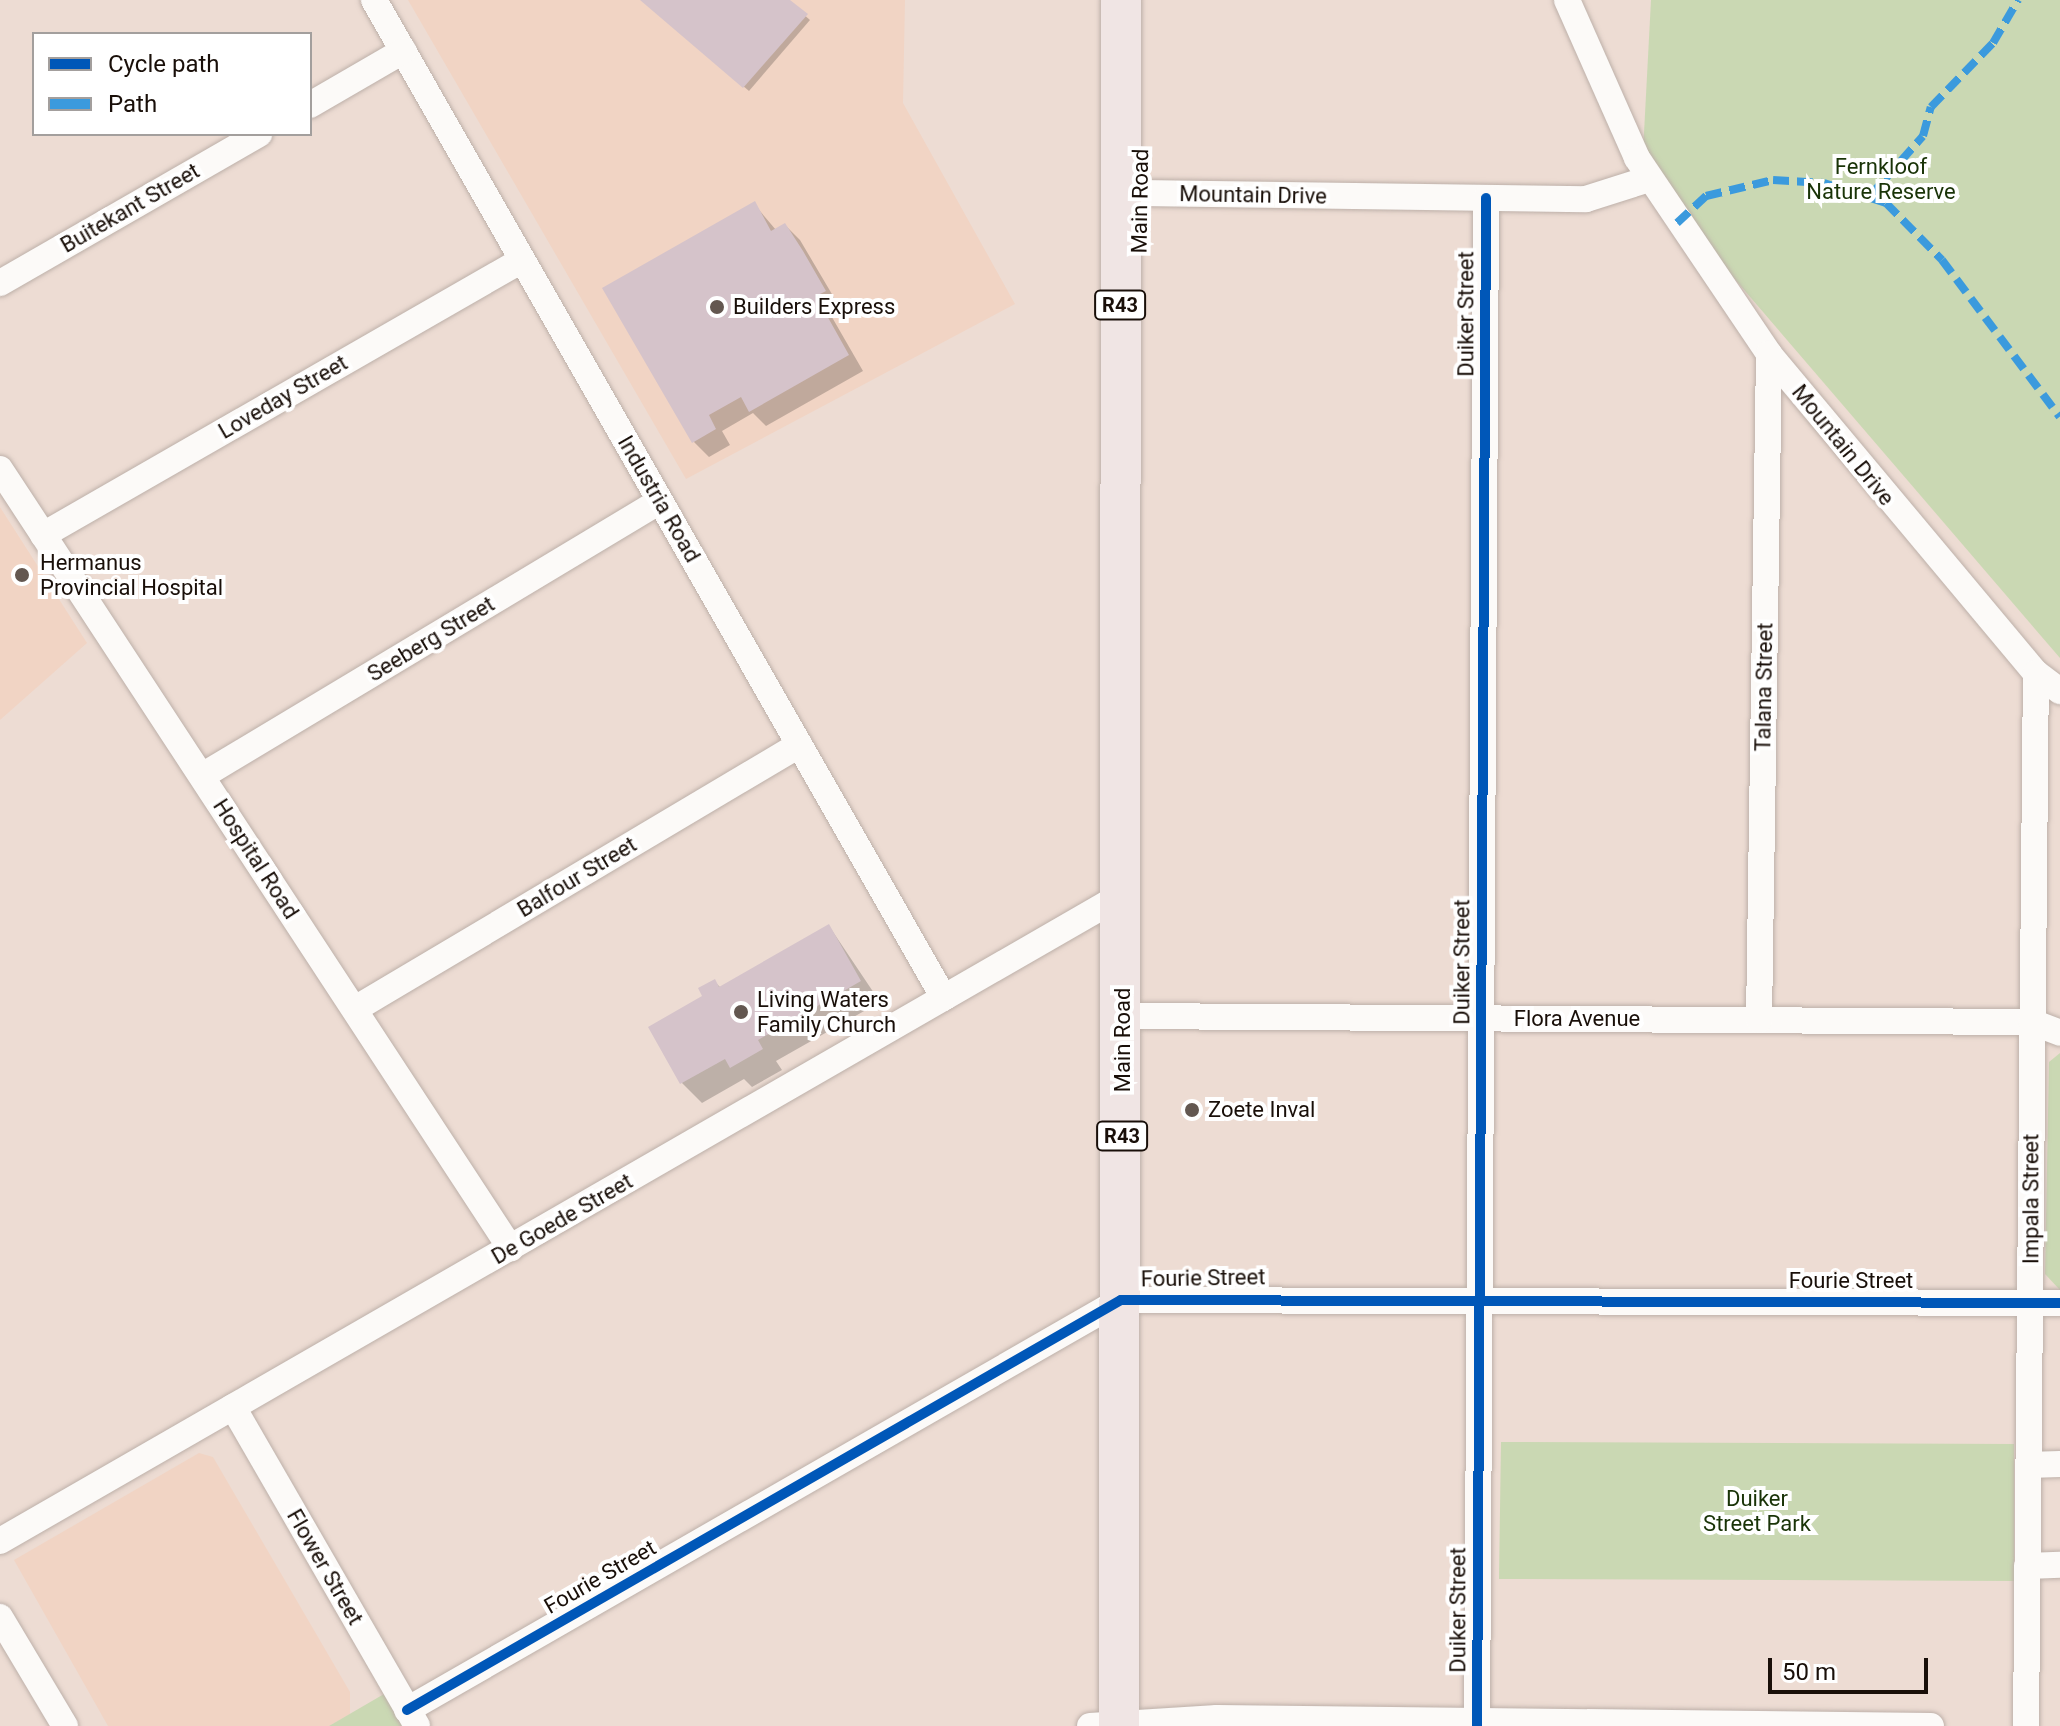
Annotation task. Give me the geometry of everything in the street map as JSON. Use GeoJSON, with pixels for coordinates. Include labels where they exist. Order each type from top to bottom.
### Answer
{"type":"FeatureCollection","features":[{"type":"Feature","properties":{"kind":"main road","name":"Main Road"},"geometry":{"type":"LineString","coordinates":[[1121,0],[1117,468],[1126,546]]}},
{"type":"Feature","properties":{"kind":"main road","name":"Main Road"},"geometry":{"type":"LineString","coordinates":[[1109,1724],[1121,1300],[1126,546],[1135,470],[1140,193],[1149,0]]}},
{"type":"Feature","properties":{"kind":"street","name":"Industria Road"},"geometry":{"type":"LineString","coordinates":[[374,0],[944,998]]}},
{"type":"Feature","properties":{"kind":"street","name":"Mountain Drive"},"geometry":{"type":"LineString","coordinates":[[1567,0],[1649,179],[1769,354],[2036,673],[2060,691]]}},
{"type":"Feature","properties":{"kind":"street"},"geometry":{"type":"LineString","coordinates":[[312,104],[403,51]]}},
{"type":"Feature","properties":{"kind":"street","name":"Buitekant Street"},"geometry":{"type":"LineString","coordinates":[[0,283],[256,136]]}},
{"type":"Feature","properties":{"kind":"street","name":"Mountain Drive"},"geometry":{"type":"LineString","coordinates":[[1140,193],[1606,198],[1649,179]]}},
{"type":"Feature","properties":{"kind":"street","name":"Duiker Street"},"geometry":{"type":"LineString","coordinates":[[1477,1724],[1486,198]]}},
{"type":"Feature","properties":{"kind":"street","name":"Loveday Street"},"geometry":{"type":"LineString","coordinates":[[43,535],[522,260]]}},
{"type":"Feature","properties":{"kind":"street","name":"Talana Street"},"geometry":{"type":"LineString","coordinates":[[1759,1020],[1769,354]]}},
{"type":"Feature","properties":{"kind":"street","name":"Hospital Road"},"geometry":{"type":"LineString","coordinates":[[0,469],[511,1249]]}},
{"type":"Feature","properties":{"kind":"street","name":"Seeberg Street"},"geometry":{"type":"LineString","coordinates":[[202,776],[660,501]]}},
{"type":"Feature","properties":{"kind":"street","name":"Impala Street"},"geometry":{"type":"LineString","coordinates":[[2026,1726],[2036,673]]}},
{"type":"Feature","properties":{"kind":"street","name":"Balfour Street"},"geometry":{"type":"LineString","coordinates":[[355,1009],[799,745]]}},
{"type":"Feature","properties":{"kind":"street","name":"De Goede Street"},"geometry":{"type":"LineString","coordinates":[[0,1541],[1124,894]]}},
{"type":"Feature","properties":{"kind":"street","name":"Flora Avenue"},"geometry":{"type":"LineString","coordinates":[[1123,1016],[2032,1022]]}},
{"type":"Feature","properties":{"kind":"street"},"geometry":{"type":"LineString","coordinates":[[2032,1022],[2060,1033]]}},
{"type":"Feature","properties":{"kind":"street","name":"Fourie Street"},"geometry":{"type":"LineString","coordinates":[[412,1718],[1121,1300],[2060,1303]]}},
{"type":"Feature","properties":{"kind":"street","name":"Flower Street"},"geometry":{"type":"LineString","coordinates":[[233,1407],[412,1718]]}},
{"type":"Feature","properties":{"kind":"street"},"geometry":{"type":"LineString","coordinates":[[2028,1465],[2060,1464]]}},
{"type":"Feature","properties":{"kind":"street"},"geometry":{"type":"LineString","coordinates":[[2027,1566],[2060,1565]]}},
{"type":"Feature","properties":{"kind":"street"},"geometry":{"type":"LineString","coordinates":[[0,1617],[65,1726]]}},
{"type":"Feature","properties":{"kind":"street"},"geometry":{"type":"LineString","coordinates":[[1109,1724],[1931,1726]]}},
{"type":"Feature","properties":{"kind":"shaded area"},"geometry":{"type":"Polygon","coordinates":[[[408,0],[905,0],[903,103],[1015,304],[686,479],[408,0]]]}},
{"type":"Feature","properties":{"kind":"shaded area","name":"Hermanus Provincial Hospital"},"geometry":{"type":"Polygon","coordinates":[[[0,507],[87,643],[0,720],[0,507]]]}},
{"type":"Feature","properties":{"kind":"shaded area"},"geometry":{"type":"Polygon","coordinates":[[[199,1453],[213,1457],[350,1692],[350,1714],[329,1726],[108,1726],[14,1560],[199,1453]]]}},
{"type":"Feature","properties":{"kind":"green space","name":"Fernkloof Nature Reserve"},"geometry":{"type":"Polygon","coordinates":[[[1651,0],[2060,0],[2060,658],[1642,171],[1651,0]]]}},
{"type":"Feature","properties":{"kind":"green space"},"geometry":{"type":"Polygon","coordinates":[[[2060,1053],[2060,1290],[2045,1274],[2049,1062],[2060,1053]]]}},
{"type":"Feature","properties":{"kind":"green space","name":"Duiker Street Park"},"geometry":{"type":"Polygon","coordinates":[[[1501,1442],[2014,1444],[2014,1581],[1499,1579],[1501,1442]]]}},
{"type":"Feature","properties":{"kind":"green space"},"geometry":{"type":"Polygon","coordinates":[[[384,1694],[402,1726],[329,1726],[384,1694]]]}},
{"type":"Feature","properties":{"kind":"building"},"geometry":{"type":"Polygon","coordinates":[[[640,0],[790,0],[808,14],[743,88],[640,0]]]}},
{"type":"Feature","properties":{"kind":"building","name":"Builders Express"},"geometry":{"type":"Polygon","coordinates":[[[755,201],[771,231],[785,223],[803,251],[826,291],[816,296],[849,355],[749,412],[741,397],[709,415],[716,429],[692,443],[602,288],[755,201]]]}},
{"type":"Feature","properties":{"kind":"building","name":"Living Waters Family Church"},"geometry":{"type":"Polygon","coordinates":[[[829,924],[861,981],[758,1040],[763,1049],[730,1068],[725,1059],[680,1084],[648,1027],[702,996],[698,988],[715,979],[719,987],[829,924]]]}},
{"type":"Feature","properties":{"kind":"marked path"},"geometry":{"type":"LineString","coordinates":[[1869,197],[1923,136],[1931,107],[1993,43],[2018,0]]}},
{"type":"Feature","properties":{"kind":"marked path"},"geometry":{"type":"LineString","coordinates":[[1677,223],[1706,196],[1773,180],[1824,183],[1886,203],[1942,260],[2060,417]]}},
{"type":"Feature","properties":{"kind":"cycle path"},"geometry":{"type":"LineString","coordinates":[[1477,1726],[1486,198]]}},
{"type":"Feature","properties":{"kind":"cycle path"},"geometry":{"type":"LineString","coordinates":[[407,1710],[1121,1300],[2060,1303]]}},
{"type":"Feature","properties":{"kind":"place","name":"Builders Express"},"geometry":{"type":"Point","coordinates":[717,307]}},
{"type":"Feature","properties":{"kind":"place","name":"Hermanus Provincial Hospital"},"geometry":{"type":"Point","coordinates":[22,575]}},
{"type":"Feature","properties":{"kind":"place","name":"Living Waters Family Church"},"geometry":{"type":"Point","coordinates":[741,1012]}},
{"type":"Feature","properties":{"kind":"place","name":"Zoete Inval"},"geometry":{"type":"Point","coordinates":[1192,1110]}}]}
